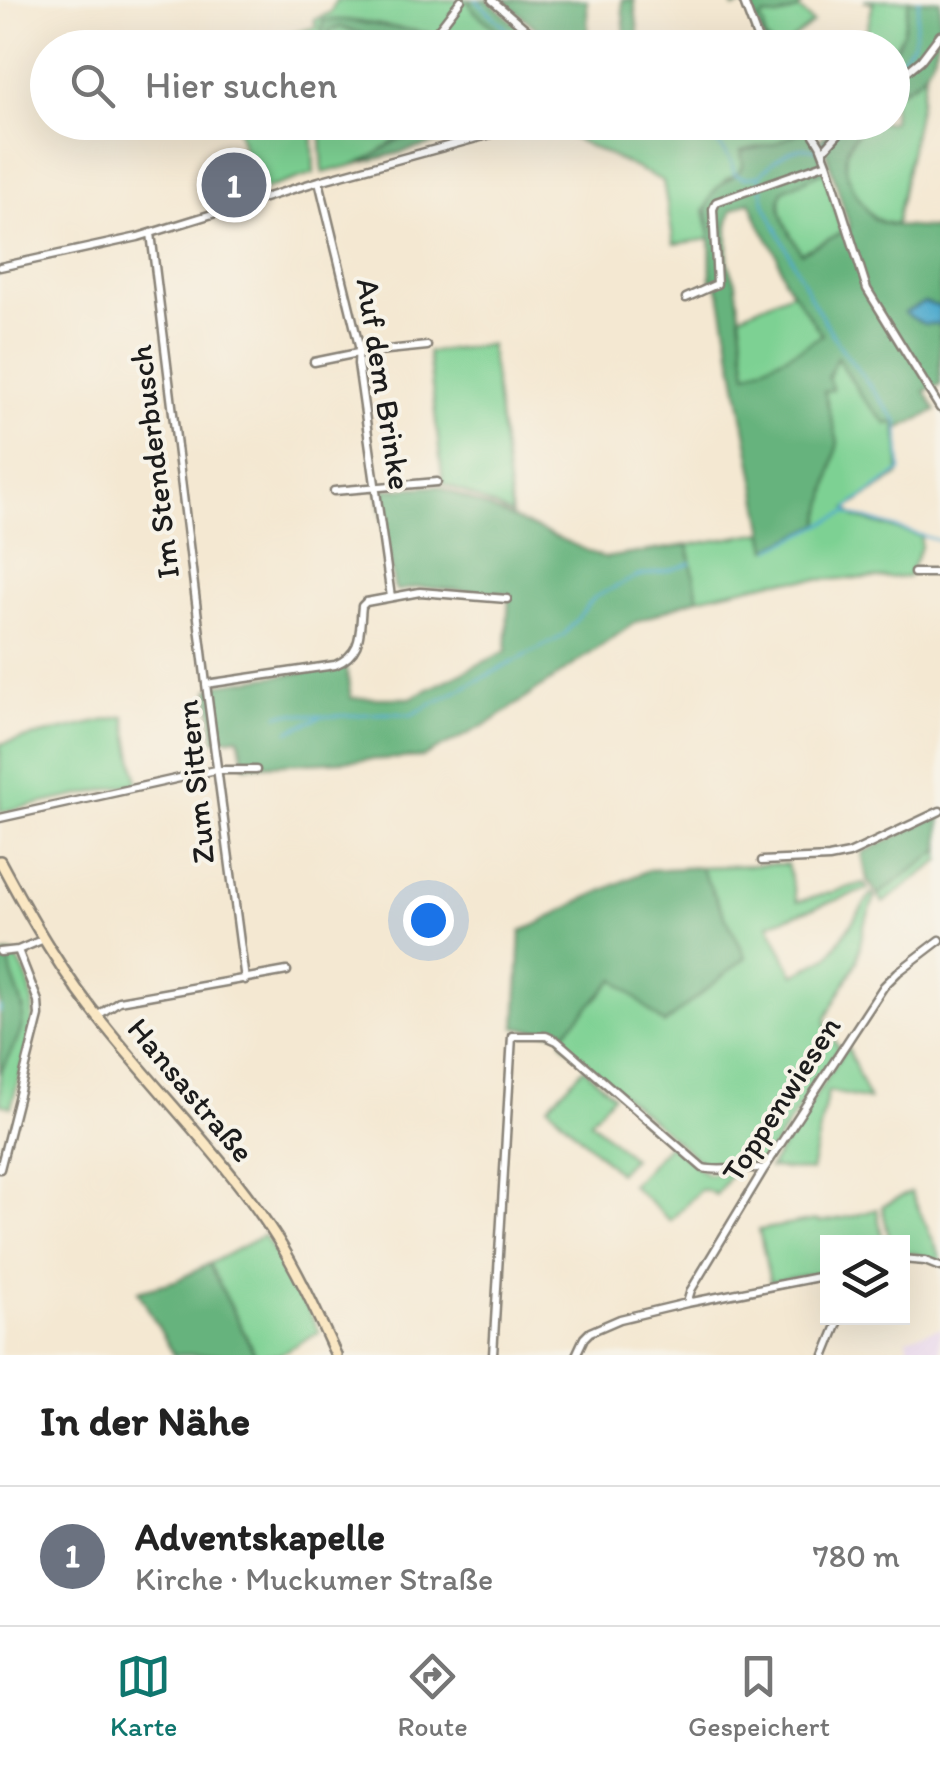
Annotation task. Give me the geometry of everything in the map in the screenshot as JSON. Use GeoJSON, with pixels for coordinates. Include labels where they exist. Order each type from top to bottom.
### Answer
{"type":"FeatureCollection","features":[{"type":"Feature","properties":{"kind":"main road","name":"Hansastraße"},"geometry":{"type":"LineString","coordinates":[[0,861],[44,939],[97,1016],[276,1238],[306,1288],[336,1355]]}},
{"type":"Feature","properties":{"kind":"street"},"geometry":{"type":"LineString","coordinates":[[438,30],[461,0]]}},
{"type":"Feature","properties":{"kind":"street"},"geometry":{"type":"LineString","coordinates":[[492,0],[527,30]]}},
{"type":"Feature","properties":{"kind":"street"},"geometry":{"type":"LineString","coordinates":[[743,0],[754,30]]}},
{"type":"Feature","properties":{"kind":"street"},"geometry":{"type":"LineString","coordinates":[[910,69],[940,35]]}},
{"type":"Feature","properties":{"kind":"street"},"geometry":{"type":"LineString","coordinates":[[0,267],[151,233],[470,140]]}},
{"type":"Feature","properties":{"kind":"street"},"geometry":{"type":"LineString","coordinates":[[816,140],[866,289],[940,408]]}},
{"type":"Feature","properties":{"kind":"street"},"geometry":{"type":"LineString","coordinates":[[823,152],[833,140]]}},
{"type":"Feature","properties":{"kind":"street"},"geometry":{"type":"LineString","coordinates":[[686,298],[717,284],[712,209],[716,202],[827,164]]}},
{"type":"Feature","properties":{"kind":"street","name":"Auf dem Brinke"},"geometry":{"type":"LineString","coordinates":[[319,181],[356,331],[391,597]]}},
{"type":"Feature","properties":{"kind":"street","name":"Im Stenderbusch"},"geometry":{"type":"LineString","coordinates":[[151,233],[206,684]]}},
{"type":"Feature","properties":{"kind":"street"},"geometry":{"type":"LineString","coordinates":[[314,362],[427,346]]}},
{"type":"Feature","properties":{"kind":"street"},"geometry":{"type":"LineString","coordinates":[[334,491],[437,482]]}},
{"type":"Feature","properties":{"kind":"street"},"geometry":{"type":"LineString","coordinates":[[914,574],[940,572]]}},
{"type":"Feature","properties":{"kind":"street"},"geometry":{"type":"LineString","coordinates":[[391,597],[420,592],[507,599]]}},
{"type":"Feature","properties":{"kind":"street","name":"Zum Sittern"},"geometry":{"type":"LineString","coordinates":[[245,980],[206,684],[342,662],[360,642],[362,606],[391,597]]}},
{"type":"Feature","properties":{"kind":"street"},"geometry":{"type":"LineString","coordinates":[[0,818],[216,770],[256,770]]}},
{"type":"Feature","properties":{"kind":"street"},"geometry":{"type":"LineString","coordinates":[[762,861],[849,854],[940,812]]}},
{"type":"Feature","properties":{"kind":"street"},"geometry":{"type":"LineString","coordinates":[[0,952],[18,950],[44,939]]}},
{"type":"Feature","properties":{"kind":"street","name":"Toppenwiesen"},"geometry":{"type":"LineString","coordinates":[[687,1303],[691,1290],[764,1169],[884,986],[940,940]]}},
{"type":"Feature","properties":{"kind":"street"},"geometry":{"type":"LineString","coordinates":[[0,1169],[38,1016],[38,1001],[18,950]]}},
{"type":"Feature","properties":{"kind":"street"},"geometry":{"type":"LineString","coordinates":[[97,1016],[119,1001],[288,972]]}},
{"type":"Feature","properties":{"kind":"street"},"geometry":{"type":"LineString","coordinates":[[494,1355],[512,1036],[546,1036],[557,1041],[704,1168],[764,1169]]}},
{"type":"Feature","properties":{"kind":"street"},"geometry":{"type":"LineString","coordinates":[[910,1259],[940,1268]]}},
{"type":"Feature","properties":{"kind":"street"},"geometry":{"type":"LineString","coordinates":[[576,1355],[584,1338],[605,1324],[820,1276]]}},
{"type":"Feature","properties":{"kind":"street"},"geometry":{"type":"LineString","coordinates":[[826,1355],[837,1325]]}},
{"type":"Feature","properties":{"kind":"shaded area"},"geometry":{"type":"Polygon","coordinates":[[[940,1328],[940,1355],[910,1355],[906,1338],[940,1328]]]}},
{"type":"Feature","properties":{"kind":"green space"},"geometry":{"type":"Polygon","coordinates":[[[336,0],[467,0],[497,30],[406,30],[334,20],[323,21],[322,30],[305,30],[316,27],[314,20],[331,12],[336,0]]]}},
{"type":"Feature","properties":{"kind":"green space"},"geometry":{"type":"Polygon","coordinates":[[[467,0],[488,0],[522,30],[497,30],[467,0]]]}},
{"type":"Feature","properties":{"kind":"green space"},"geometry":{"type":"Polygon","coordinates":[[[504,0],[587,0],[588,30],[538,30],[504,0]]]}},
{"type":"Feature","properties":{"kind":"green space"},"geometry":{"type":"Polygon","coordinates":[[[622,0],[634,0],[638,30],[624,30],[622,0]]]}},
{"type":"Feature","properties":{"kind":"green space"},"geometry":{"type":"Polygon","coordinates":[[[731,0],[804,0],[799,9],[778,17],[763,16],[760,20],[764,30],[759,30],[748,3],[734,8],[731,0]]]}},
{"type":"Feature","properties":{"kind":"green space"},"geometry":{"type":"Polygon","coordinates":[[[864,0],[909,0],[903,30],[866,30],[873,3],[864,0]]]}},
{"type":"Feature","properties":{"kind":"green space"},"geometry":{"type":"Polygon","coordinates":[[[909,0],[940,0],[934,56],[923,74],[910,84],[910,30],[903,30],[909,0]]]}},
{"type":"Feature","properties":{"kind":"green space"},"geometry":{"type":"Polygon","coordinates":[[[799,9],[813,23],[804,30],[764,30],[759,20],[762,16],[778,17],[799,9]]]}},
{"type":"Feature","properties":{"kind":"green space"},"geometry":{"type":"Polygon","coordinates":[[[323,20],[345,20],[409,30],[340,27],[322,30],[323,20]]]}},
{"type":"Feature","properties":{"kind":"green space"},"geometry":{"type":"Polygon","coordinates":[[[926,72],[896,224],[883,222],[868,211],[853,189],[845,165],[846,153],[852,140],[910,140],[910,85],[926,72]]]}},
{"type":"Feature","properties":{"kind":"green space"},"geometry":{"type":"Polygon","coordinates":[[[241,140],[313,140],[314,173],[256,192],[241,140]]]}},
{"type":"Feature","properties":{"kind":"green space"},"geometry":{"type":"Polygon","coordinates":[[[321,140],[399,140],[357,164],[323,173],[321,140]]]}},
{"type":"Feature","properties":{"kind":"green space"},"geometry":{"type":"Polygon","coordinates":[[[399,140],[449,140],[357,164],[399,140]]]}},
{"type":"Feature","properties":{"kind":"green space"},"geometry":{"type":"Polygon","coordinates":[[[577,140],[784,140],[741,151],[744,166],[738,174],[727,178],[704,211],[711,239],[674,244],[663,181],[577,140]]]}},
{"type":"Feature","properties":{"kind":"green space"},"geometry":{"type":"Polygon","coordinates":[[[783,140],[813,140],[825,171],[783,190],[780,198],[784,222],[801,253],[850,228],[820,140],[852,140],[846,170],[861,201],[876,220],[940,229],[940,385],[925,391],[936,411],[896,430],[895,422],[887,424],[862,397],[837,357],[828,377],[833,390],[824,391],[838,442],[820,524],[768,549],[720,293],[711,282],[707,211],[713,193],[743,166],[741,151],[783,140]],[[750,201],[732,210],[728,263],[736,282],[747,374],[822,335],[784,279],[777,255],[750,201]]]}},
{"type":"Feature","properties":{"kind":"green space"},"geometry":{"type":"Polygon","coordinates":[[[825,171],[842,233],[800,253],[784,222],[780,198],[783,190],[825,171]]]}},
{"type":"Feature","properties":{"kind":"green space"},"geometry":{"type":"Polygon","coordinates":[[[793,291],[822,335],[747,374],[740,315],[793,291]]]}},
{"type":"Feature","properties":{"kind":"green space"},"geometry":{"type":"Polygon","coordinates":[[[490,345],[512,515],[443,483],[428,352],[490,345]]]}},
{"type":"Feature","properties":{"kind":"green space"},"geometry":{"type":"Polygon","coordinates":[[[837,356],[862,397],[887,424],[895,421],[899,450],[899,475],[847,509],[856,518],[921,536],[921,547],[908,577],[774,581],[698,598],[688,545],[764,532],[768,549],[820,524],[838,442],[824,391],[837,356]]]}},
{"type":"Feature","properties":{"kind":"green space"},"geometry":{"type":"Polygon","coordinates":[[[438,486],[604,558],[688,545],[698,598],[636,622],[491,722],[423,757],[245,766],[239,737],[215,740],[209,689],[220,684],[346,666],[351,698],[410,698],[506,651],[509,594],[419,587],[397,591],[394,587],[378,490],[438,486]]]}},
{"type":"Feature","properties":{"kind":"green space"},"geometry":{"type":"Polygon","coordinates":[[[125,716],[138,783],[0,812],[0,744],[125,716]]]}},
{"type":"Feature","properties":{"kind":"green space"},"geometry":{"type":"Polygon","coordinates":[[[940,815],[940,850],[878,895],[867,880],[862,853],[940,815]]]}},
{"type":"Feature","properties":{"kind":"green space"},"geometry":{"type":"Polygon","coordinates":[[[940,850],[940,861],[883,903],[878,895],[940,850]]]}},
{"type":"Feature","properties":{"kind":"green space"},"geometry":{"type":"Polygon","coordinates":[[[787,864],[797,902],[864,883],[868,889],[769,924],[794,975],[829,956],[872,893],[875,898],[864,925],[857,961],[826,1018],[826,1028],[839,1048],[764,1161],[706,1167],[562,1042],[564,1033],[615,979],[746,957],[700,867],[787,864]]]}},
{"type":"Feature","properties":{"kind":"green space"},"geometry":{"type":"Polygon","coordinates":[[[700,867],[746,957],[664,1024],[615,979],[564,1033],[516,1028],[521,931],[648,870],[700,867]]]}},
{"type":"Feature","properties":{"kind":"green space"},"geometry":{"type":"Polygon","coordinates":[[[12,953],[24,971],[33,1009],[28,1048],[11,1107],[0,1104],[0,1073],[20,1035],[24,1009],[10,970],[7,954],[12,953]]]}},
{"type":"Feature","properties":{"kind":"green space"},"geometry":{"type":"Polygon","coordinates":[[[7,954],[23,1014],[17,1040],[0,1073],[0,955],[7,954]]]}},
{"type":"Feature","properties":{"kind":"green space"},"geometry":{"type":"Polygon","coordinates":[[[847,1046],[869,1100],[828,1091],[811,1171],[769,1168],[847,1046]]]}},
{"type":"Feature","properties":{"kind":"green space"},"geometry":{"type":"Polygon","coordinates":[[[584,1068],[613,1095],[590,1121],[632,1158],[618,1173],[548,1106],[584,1068]]]}},
{"type":"Feature","properties":{"kind":"green space"},"geometry":{"type":"Polygon","coordinates":[[[669,1144],[706,1174],[733,1172],[716,1195],[700,1190],[670,1221],[631,1185],[669,1144]]]}},
{"type":"Feature","properties":{"kind":"green space"},"geometry":{"type":"Polygon","coordinates":[[[911,1192],[940,1263],[910,1254],[910,1235],[888,1235],[882,1206],[911,1192]]]}},
{"type":"Feature","properties":{"kind":"green space"},"geometry":{"type":"Polygon","coordinates":[[[877,1209],[882,1235],[820,1235],[820,1272],[770,1282],[759,1230],[877,1209]]]}},
{"type":"Feature","properties":{"kind":"green space"},"geometry":{"type":"Polygon","coordinates":[[[264,1235],[319,1332],[278,1355],[256,1355],[209,1264],[264,1235]]]}},
{"type":"Feature","properties":{"kind":"green space"},"geometry":{"type":"Polygon","coordinates":[[[209,1264],[255,1355],[174,1355],[138,1291],[175,1281],[209,1264]]]}},
{"type":"Feature","properties":{"kind":"water"},"geometry":{"type":"Polygon","coordinates":[[[924,302],[940,307],[940,324],[924,324],[904,313],[924,302]]]}},
{"type":"Feature","properties":{"kind":"waterway"},"geometry":{"type":"LineString","coordinates":[[476,0],[508,30]]}},
{"type":"Feature","properties":{"kind":"waterway"},"geometry":{"type":"LineString","coordinates":[[910,46],[919,0]]}},
{"type":"Feature","properties":{"kind":"waterway"},"geometry":{"type":"LineString","coordinates":[[710,140],[726,153],[734,173],[745,178],[759,176]]}},
{"type":"Feature","properties":{"kind":"waterway"},"geometry":{"type":"LineString","coordinates":[[825,143],[828,140]]}},
{"type":"Feature","properties":{"kind":"waterway"},"geometry":{"type":"LineString","coordinates":[[818,150],[793,151],[778,158],[759,176],[765,205],[813,302],[839,345],[898,423],[901,471],[849,507],[847,513],[940,541]]}},
{"type":"Feature","properties":{"kind":"waterway"},"geometry":{"type":"LineString","coordinates":[[771,549],[846,513]]}},
{"type":"Feature","properties":{"kind":"waterway"},"geometry":{"type":"LineString","coordinates":[[278,715],[411,715],[563,636],[595,597],[638,576],[691,563]]}},
{"type":"Feature","properties":{"kind":"waterway"},"geometry":{"type":"LineString","coordinates":[[289,731],[319,718]]}},
{"type":"Feature","properties":{"kind":"waterway"},"geometry":{"type":"LineString","coordinates":[[0,1007],[0,1012]]}},
{"type":"Feature","properties":{"kind":"place","name":"Adventskapelle"},"geometry":{"type":"Point","coordinates":[234,185]}}]}
